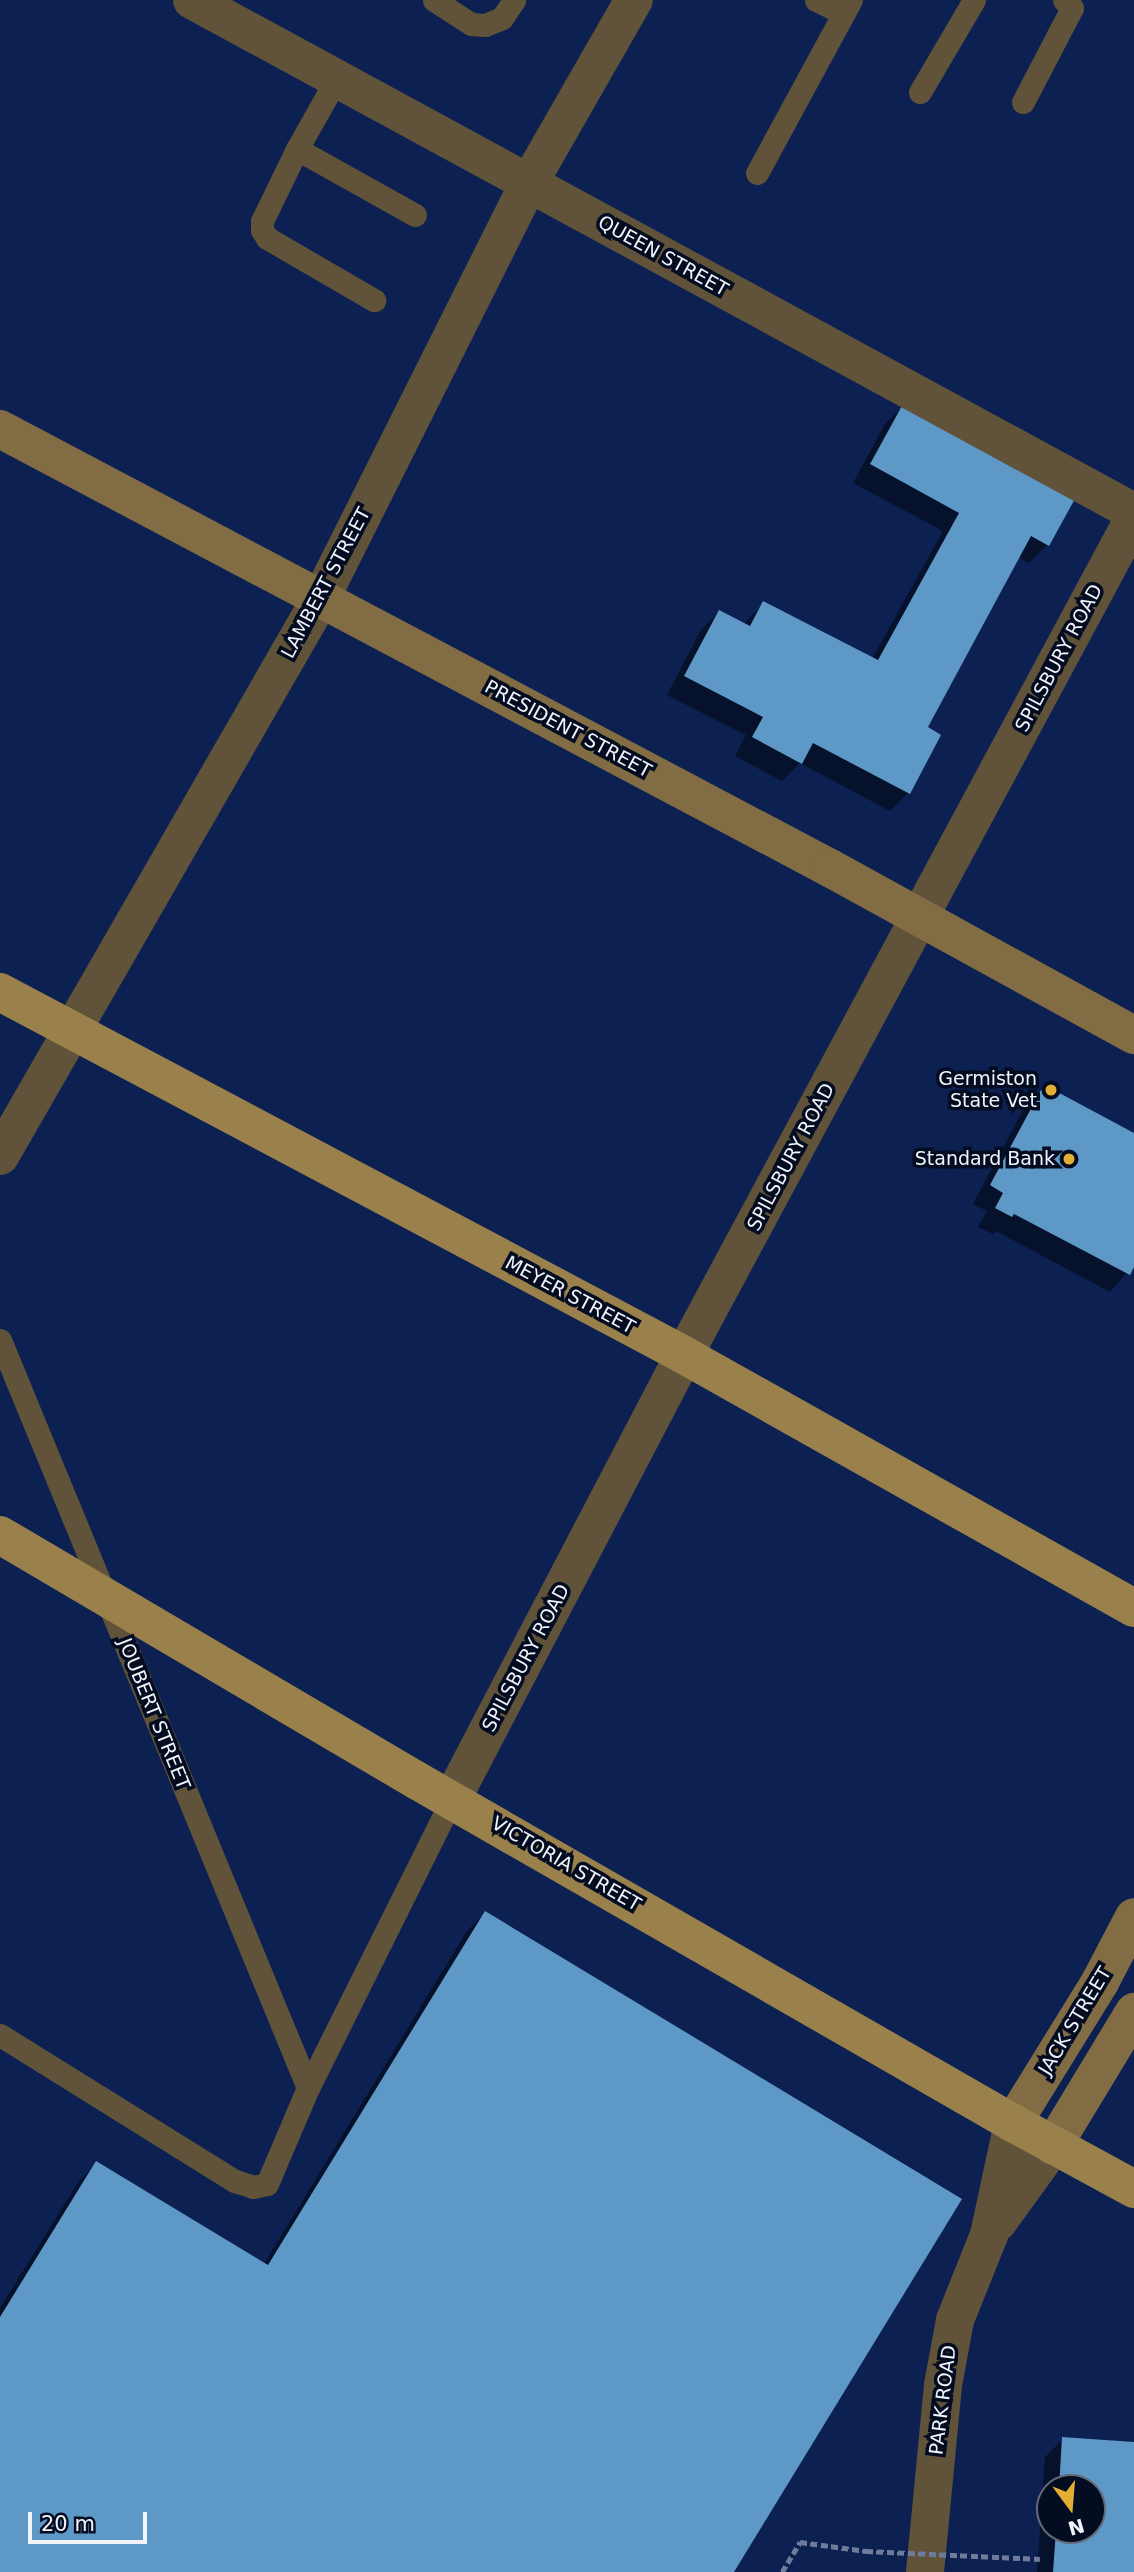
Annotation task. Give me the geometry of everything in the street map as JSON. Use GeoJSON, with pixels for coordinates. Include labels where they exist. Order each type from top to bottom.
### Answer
{"type":"FeatureCollection","features":[{"type":"Feature","properties":{"kind":"main road","name":"MEYER STREET"},"geometry":{"type":"LineString","coordinates":[[0,992],[684,1355],[1134,1608]]}},
{"type":"Feature","properties":{"kind":"main road","name":"VICTORIA STREET"},"geometry":{"type":"LineString","coordinates":[[0,1535],[107,1600],[1013,2123],[1134,2189]]}},
{"type":"Feature","properties":{"kind":"street","name":"QUEEN STREET"},"geometry":{"type":"LineString","coordinates":[[192,0],[1134,515]]}},
{"type":"Feature","properties":{"kind":"street","name":"LAMBERT STREET"},"geometry":{"type":"LineString","coordinates":[[0,1156],[321,598],[529,183],[634,0]]}},
{"type":"Feature","properties":{"kind":"street","name":"PRESIDENT STREET"},"geometry":{"type":"LineString","coordinates":[[0,429],[920,917],[1134,1035]]}},
{"type":"Feature","properties":{"kind":"street","name":"SPILSBURY ROAD"},"geometry":{"type":"LineString","coordinates":[[452,1799],[684,1355],[1134,515]]}},
{"type":"Feature","properties":{"kind":"street","name":"JACK STREET"},"geometry":{"type":"LineString","coordinates":[[1013,2123],[1100,1982],[1134,1917]]}},
{"type":"Feature","properties":{"kind":"street"},"geometry":{"type":"LineString","coordinates":[[1053,2146],[1134,2012]]}},
{"type":"Feature","properties":{"kind":"street","name":"PARK ROAD"},"geometry":{"type":"LineString","coordinates":[[925,2572],[943,2385],[952,2333],[989,2235],[1013,2123]]}},
{"type":"Feature","properties":{"kind":"street","name":"PARK ROAD"},"geometry":{"type":"LineString","coordinates":[[989,2235],[1053,2146]]}},
{"type":"Feature","properties":{"kind":"lane"},"geometry":{"type":"LineString","coordinates":[[434,0],[471,24],[485,25],[502,18],[514,0]]}},
{"type":"Feature","properties":{"kind":"lane"},"geometry":{"type":"LineString","coordinates":[[757,173],[847,7],[816,0]]}},
{"type":"Feature","properties":{"kind":"lane"},"geometry":{"type":"LineString","coordinates":[[920,92],[974,0]]}},
{"type":"Feature","properties":{"kind":"lane"},"geometry":{"type":"LineString","coordinates":[[1023,102],[1072,8],[1064,0]]}},
{"type":"Feature","properties":{"kind":"lane"},"geometry":{"type":"LineString","coordinates":[[337,78],[297,149],[262,221],[262,230],[267,238],[374,300]]}},
{"type":"Feature","properties":{"kind":"lane"},"geometry":{"type":"LineString","coordinates":[[297,149],[415,215]]}},
{"type":"Feature","properties":{"kind":"lane","name":"JOUBERT STREET"},"geometry":{"type":"LineString","coordinates":[[0,1340],[308,2088]]}},
{"type":"Feature","properties":{"kind":"lane"},"geometry":{"type":"LineString","coordinates":[[0,2035],[235,2180],[253,2187],[267,2184],[308,2088],[452,1799]]}},
{"type":"Feature","properties":{"kind":"path"},"geometry":{"type":"LineString","coordinates":[[782,2572],[800,2542],[866,2551],[1040,2559]]}},
{"type":"Feature","properties":{"kind":"building"},"geometry":{"type":"Polygon","coordinates":[[[903,404],[1076,497],[1049,546],[1031,536],[928,727],[941,735],[910,794],[813,743],[802,764],[752,737],[763,717],[684,676],[719,610],[750,626],[763,601],[878,660],[959,513],[870,464],[903,404]]]}},
{"type":"Feature","properties":{"kind":"building","name":"Standard Bank"},"geometry":{"type":"Polygon","coordinates":[[[1050,1088],[1134,1133],[1134,1267],[1130,1275],[1014,1214],[1012,1217],[995,1208],[1003,1193],[990,1185],[1041,1090],[1048,1092],[1050,1088]]]}},
{"type":"Feature","properties":{"kind":"building"},"geometry":{"type":"Polygon","coordinates":[[[485,1911],[962,2199],[734,2572],[0,2572],[0,2317],[96,2161],[268,2265],[485,1911]]]}},
{"type":"Feature","properties":{"kind":"building"},"geometry":{"type":"Polygon","coordinates":[[[1062,2437],[1134,2442],[1134,2572],[1053,2572],[1055,2544],[1106,2544],[1106,2474],[1060,2474],[1062,2437]]]}},
{"type":"Feature","properties":{"kind":"place","name":"Germiston State Vet"},"geometry":{"type":"Point","coordinates":[1051,1090]}},
{"type":"Feature","properties":{"kind":"place","name":"Standard Bank"},"geometry":{"type":"Point","coordinates":[1069,1159]}}]}
